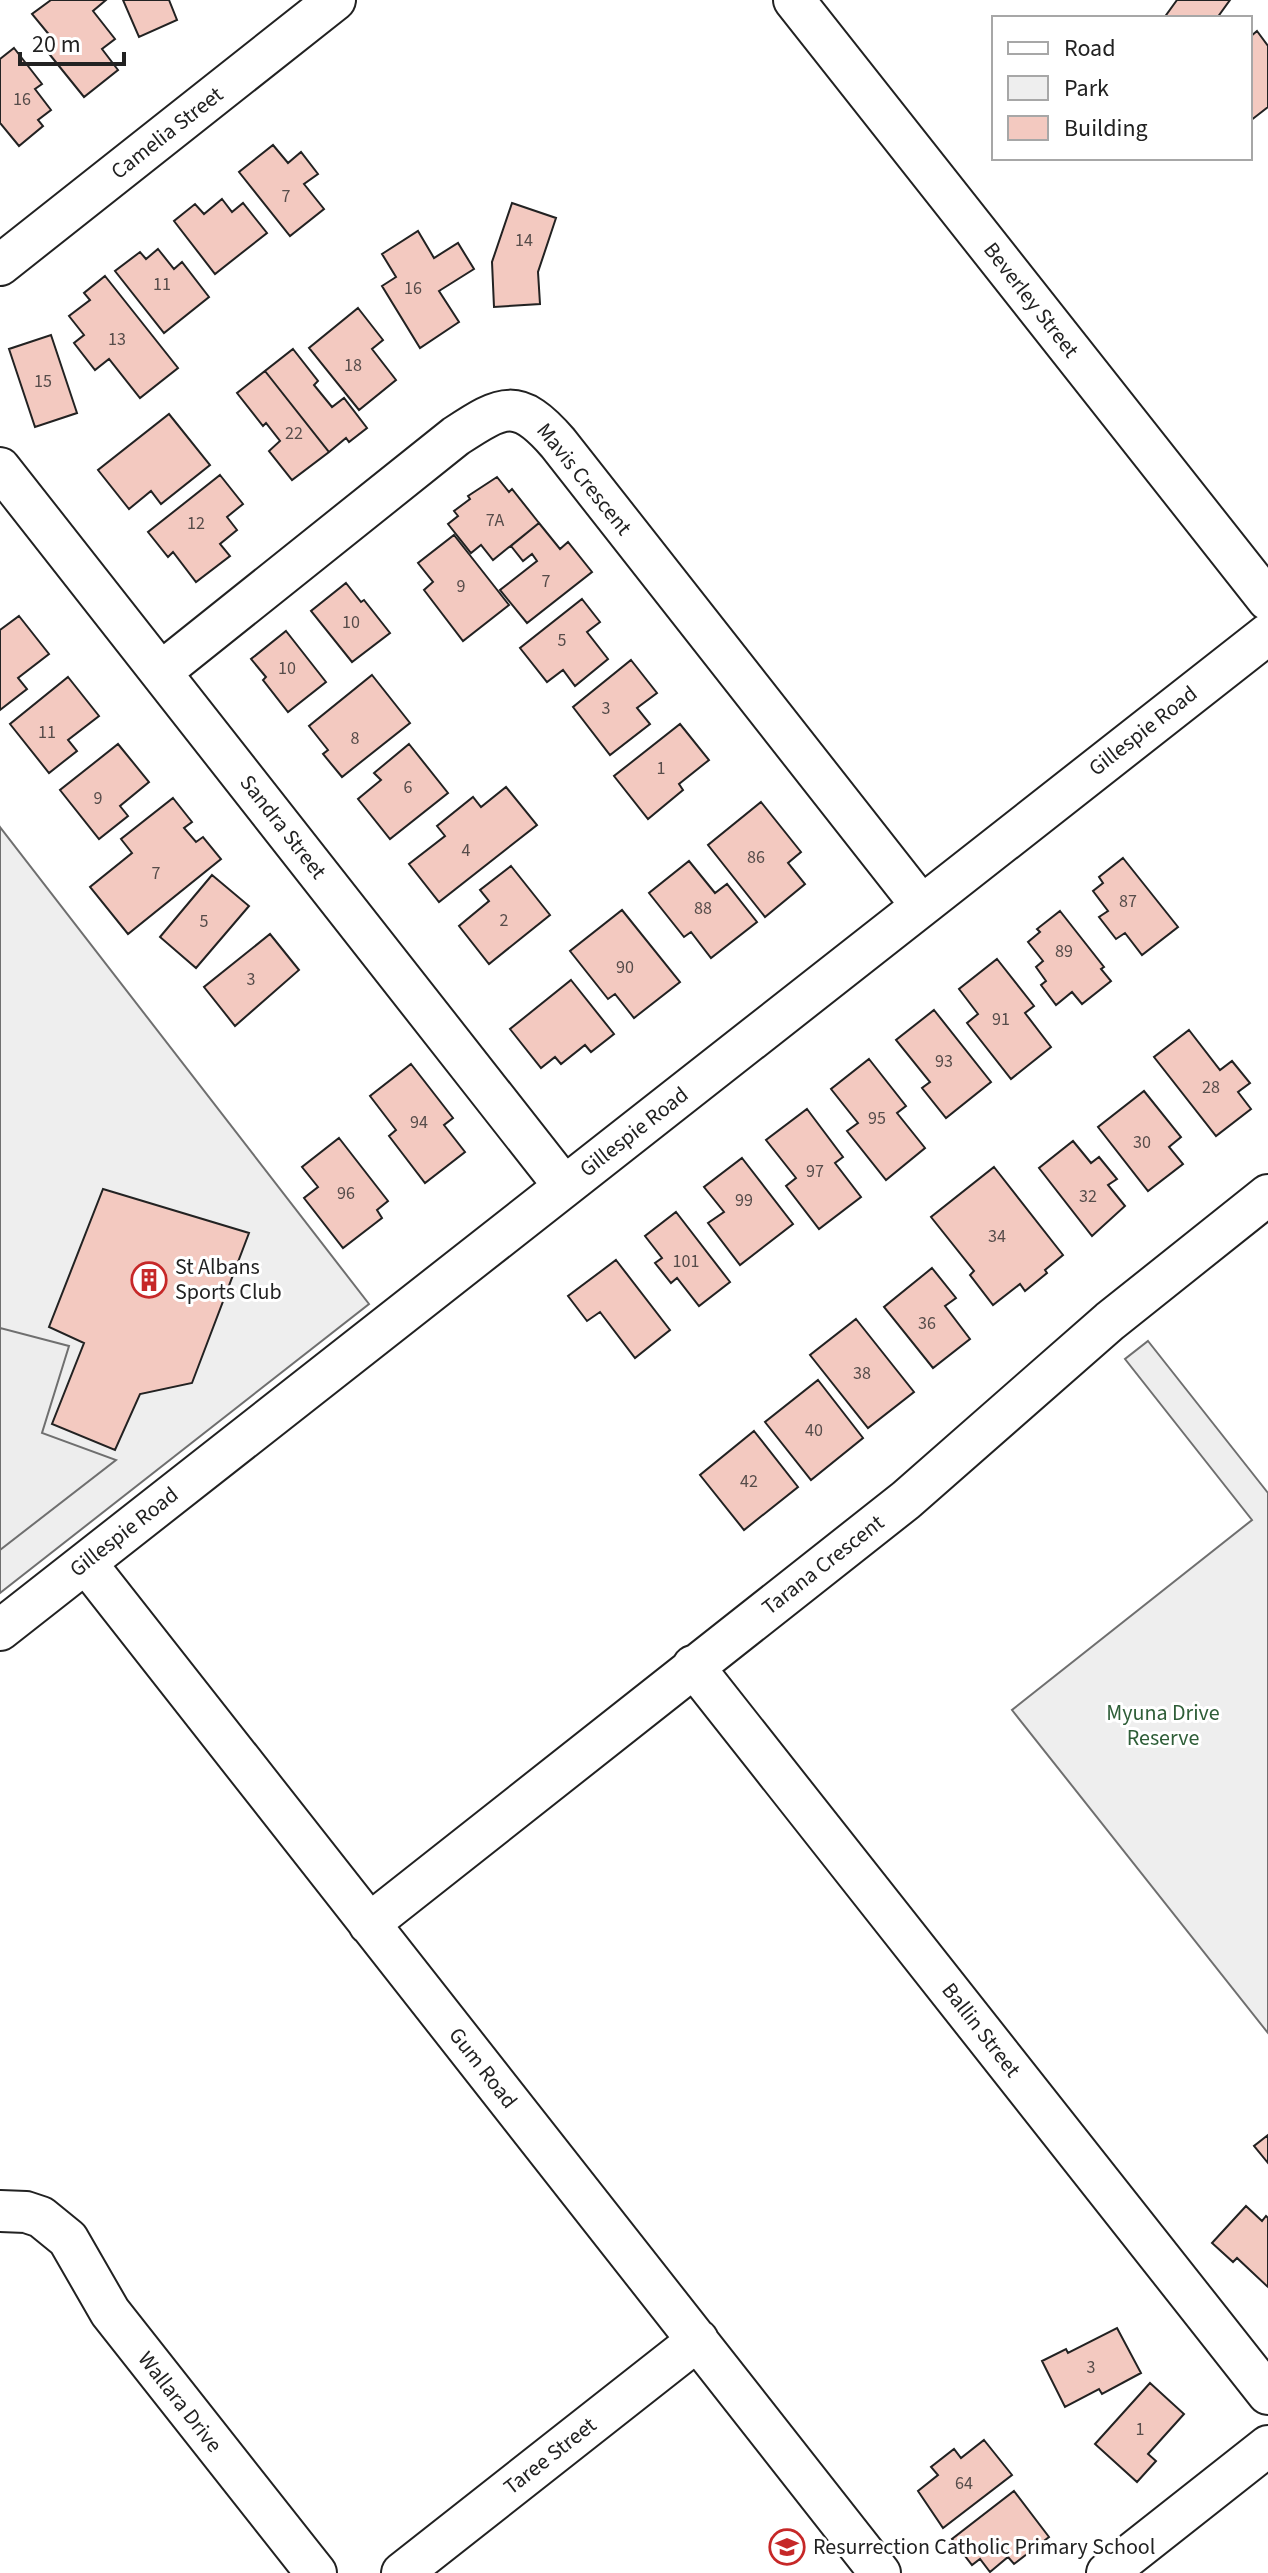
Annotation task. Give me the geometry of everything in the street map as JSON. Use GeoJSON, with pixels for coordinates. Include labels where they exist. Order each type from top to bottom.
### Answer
{"type":"FeatureCollection","features":[{"type":"Feature","properties":{"kind":"street","name":"Camelia Street"},"geometry":{"type":"LineString","coordinates":[[0,265],[335,0]]}},
{"type":"Feature","properties":{"kind":"street","name":"Beverley Street"},"geometry":{"type":"LineString","coordinates":[[794,0],[1268,600]]}},
{"type":"Feature","properties":{"kind":"street","name":"Mavis Crescent"},"geometry":{"type":"LineString","coordinates":[[161,672],[456,436],[488,415],[516,409],[538,420],[558,443],[921,905]]}},
{"type":"Feature","properties":{"kind":"street","name":"Sandra Street"},"geometry":{"type":"LineString","coordinates":[[0,468],[564,1186]]}},
{"type":"Feature","properties":{"kind":"street","name":"Gillespie Road"},"geometry":{"type":"LineString","coordinates":[[0,1630],[1268,634]]}},
{"type":"Feature","properties":{"kind":"street","name":"Tarana Crescent"},"geometry":{"type":"LineString","coordinates":[[369,1924],[906,1500],[1110,1321],[1268,1195]]}},
{"type":"Feature","properties":{"kind":"street","name":"Gum Road"},"geometry":{"type":"LineString","coordinates":[[86,1563],[880,2573]]}},
{"type":"Feature","properties":{"kind":"street","name":"Ballin Street"},"geometry":{"type":"LineString","coordinates":[[693,1666],[1268,2394]]}},
{"type":"Feature","properties":{"kind":"street","name":"Wallara Drive"},"geometry":{"type":"LineString","coordinates":[[0,2211],[26,2212],[41,2217],[68,2239],[110,2312],[316,2573]]}},
{"type":"Feature","properties":{"kind":"street","name":"Taree Street"},"geometry":{"type":"LineString","coordinates":[[402,2573],[698,2340]]}},
{"type":"Feature","properties":{"kind":"street"},"geometry":{"type":"LineString","coordinates":[[1107,2573],[1268,2446]]}},
{"type":"Feature","properties":{"kind":"green space"},"geometry":{"type":"Polygon","coordinates":[[[0,827],[369,1304],[0,1593],[0,827]]]}},
{"type":"Feature","properties":{"kind":"green space","name":"Myuna Drive Reserve"},"geometry":{"type":"Polygon","coordinates":[[[1148,1341],[1268,1493],[1268,2033],[1012,1710],[1252,1520],[1125,1359],[1148,1341]]]}},
{"type":"Feature","properties":{"kind":"shaded area"},"geometry":{"type":"Polygon","coordinates":[[[0,1328],[69,1346],[42,1433],[116,1460],[0,1550],[0,1328]]]}},
{"type":"Feature","properties":{"kind":"building"},"geometry":{"type":"Polygon","coordinates":[[[51,0],[106,0],[93,11],[115,39],[102,49],[118,70],[84,97],[42,45],[51,37],[32,14],[51,0]]]}},
{"type":"Feature","properties":{"kind":"building"},"geometry":{"type":"Polygon","coordinates":[[[123,0],[169,0],[177,20],[139,37],[123,0]]]}},
{"type":"Feature","properties":{"kind":"building"},"geometry":{"type":"Polygon","coordinates":[[[1177,0],[1230,0],[1218,16],[1165,16],[1177,0]]]}},
{"type":"Feature","properties":{"kind":"building"},"geometry":{"type":"Polygon","coordinates":[[[1257,31],[1268,46],[1268,107],[1252,119],[1252,35],[1257,31]]]}},
{"type":"Feature","properties":{"kind":"building"},"geometry":{"type":"Polygon","coordinates":[[[14,48],[42,84],[35,89],[51,110],[38,120],[43,126],[19,146],[0,123],[0,59],[14,48]]]}},
{"type":"Feature","properties":{"kind":"building"},"geometry":{"type":"Polygon","coordinates":[[[273,145],[288,163],[301,152],[318,174],[304,184],[324,209],[290,236],[239,172],[273,145]]]}},
{"type":"Feature","properties":{"kind":"building"},"geometry":{"type":"Polygon","coordinates":[[[222,199],[232,212],[243,203],[267,233],[215,274],[174,221],[195,204],[204,214],[222,199]]]}},
{"type":"Feature","properties":{"kind":"building"},"geometry":{"type":"Polygon","coordinates":[[[512,203],[556,218],[538,272],[540,304],[494,307],[492,262],[512,203]]]}},
{"type":"Feature","properties":{"kind":"building"},"geometry":{"type":"Polygon","coordinates":[[[418,231],[434,258],[458,243],[474,269],[439,291],[459,322],[420,348],[382,286],[396,277],[382,254],[418,231]]]}},
{"type":"Feature","properties":{"kind":"building"},"geometry":{"type":"Polygon","coordinates":[[[158,249],[174,269],[182,262],[209,297],[164,333],[115,271],[140,252],[146,259],[158,249]]]}},
{"type":"Feature","properties":{"kind":"building"},"geometry":{"type":"Polygon","coordinates":[[[105,276],[178,368],[140,398],[109,359],[95,370],[74,343],[84,335],[69,316],[90,300],[84,293],[105,276]]]}},
{"type":"Feature","properties":{"kind":"building"},"geometry":{"type":"Polygon","coordinates":[[[358,308],[383,340],[372,349],[396,380],[359,410],[309,348],[358,308]]]}},
{"type":"Feature","properties":{"kind":"building"},"geometry":{"type":"Polygon","coordinates":[[[51,335],[77,413],[35,427],[9,349],[51,335]]]}},
{"type":"Feature","properties":{"kind":"building"},"geometry":{"type":"Polygon","coordinates":[[[293,349],[318,381],[314,385],[332,407],[344,398],[367,428],[349,442],[346,438],[329,452],[265,371],[293,349]]]}},
{"type":"Feature","properties":{"kind":"building"},"geometry":{"type":"Polygon","coordinates":[[[265,371],[329,452],[292,480],[269,451],[280,441],[266,423],[263,426],[237,393],[265,371]]]}},
{"type":"Feature","properties":{"kind":"building"},"geometry":{"type":"Polygon","coordinates":[[[169,414],[210,465],[161,504],[151,491],[129,509],[98,470],[169,414]]]}},
{"type":"Feature","properties":{"kind":"building"},"geometry":{"type":"Polygon","coordinates":[[[220,475],[243,504],[227,517],[237,530],[220,544],[230,556],[196,582],[173,552],[168,557],[148,532],[220,475]]]}},
{"type":"Feature","properties":{"kind":"building"},"geometry":{"type":"Polygon","coordinates":[[[497,477],[509,492],[512,489],[539,523],[493,560],[481,545],[471,553],[448,524],[458,516],[454,511],[470,499],[468,496],[497,477]]]}},
{"type":"Feature","properties":{"kind":"building"},"geometry":{"type":"Polygon","coordinates":[[[539,523],[560,549],[568,542],[592,572],[527,623],[500,590],[537,561],[532,554],[523,561],[511,546],[539,523]]]}},
{"type":"Feature","properties":{"kind":"building"},"geometry":{"type":"Polygon","coordinates":[[[454,535],[509,605],[463,641],[424,590],[433,582],[418,563],[454,535]]]}},
{"type":"Feature","properties":{"kind":"building"},"geometry":{"type":"Polygon","coordinates":[[[346,583],[390,633],[352,662],[311,611],[346,583]]]}},
{"type":"Feature","properties":{"kind":"building"},"geometry":{"type":"Polygon","coordinates":[[[582,599],[600,622],[587,632],[608,659],[575,686],[563,670],[547,682],[520,648],[582,599]]]}},
{"type":"Feature","properties":{"kind":"building"},"geometry":{"type":"Polygon","coordinates":[[[19,616],[49,654],[18,678],[27,689],[0,710],[0,630],[19,616]]]}},
{"type":"Feature","properties":{"kind":"building"},"geometry":{"type":"Polygon","coordinates":[[[286,631],[326,682],[288,712],[251,659],[286,631]]]}},
{"type":"Feature","properties":{"kind":"building"},"geometry":{"type":"Polygon","coordinates":[[[631,660],[657,693],[637,708],[650,724],[610,755],[573,707],[631,660]]]}},
{"type":"Feature","properties":{"kind":"building"},"geometry":{"type":"Polygon","coordinates":[[[372,675],[410,723],[342,777],[323,754],[328,750],[309,726],[372,675]]]}},
{"type":"Feature","properties":{"kind":"building"},"geometry":{"type":"Polygon","coordinates":[[[68,677],[99,716],[68,740],[77,751],[49,773],[10,724],[68,677]]]}},
{"type":"Feature","properties":{"kind":"building"},"geometry":{"type":"Polygon","coordinates":[[[680,724],[709,760],[679,784],[683,790],[648,819],[614,776],[680,724]]]}},
{"type":"Feature","properties":{"kind":"building"},"geometry":{"type":"Polygon","coordinates":[[[118,744],[149,782],[120,806],[128,816],[99,839],[60,790],[118,744]]]}},
{"type":"Feature","properties":{"kind":"building"},"geometry":{"type":"Polygon","coordinates":[[[409,744],[448,793],[390,839],[358,799],[381,780],[374,773],[409,744]]]}},
{"type":"Feature","properties":{"kind":"building"},"geometry":{"type":"Polygon","coordinates":[[[506,787],[537,825],[439,902],[409,864],[445,836],[437,826],[473,797],[481,807],[506,787]]]}},
{"type":"Feature","properties":{"kind":"building"},"geometry":{"type":"Polygon","coordinates":[[[173,798],[192,822],[184,828],[196,842],[203,837],[221,859],[128,934],[90,887],[132,853],[121,839],[173,798]]]}},
{"type":"Feature","properties":{"kind":"building"},"geometry":{"type":"Polygon","coordinates":[[[761,802],[801,852],[788,863],[805,884],[765,917],[708,845],[761,802]]]}},
{"type":"Feature","properties":{"kind":"building"},"geometry":{"type":"Polygon","coordinates":[[[1123,858],[1178,927],[1142,955],[1125,933],[1116,939],[1099,917],[1108,911],[1093,891],[1103,883],[1099,877],[1123,858]]]}},
{"type":"Feature","properties":{"kind":"building"},"geometry":{"type":"Polygon","coordinates":[[[689,861],[715,893],[727,884],[757,922],[711,958],[691,932],[684,937],[649,893],[689,861]]]}},
{"type":"Feature","properties":{"kind":"building"},"geometry":{"type":"Polygon","coordinates":[[[511,866],[550,915],[489,964],[459,926],[489,901],[480,890],[511,866]]]}},
{"type":"Feature","properties":{"kind":"building"},"geometry":{"type":"Polygon","coordinates":[[[212,875],[249,906],[196,968],[160,937],[212,875]]]}},
{"type":"Feature","properties":{"kind":"building"},"geometry":{"type":"Polygon","coordinates":[[[622,910],[680,982],[634,1018],[615,994],[608,999],[570,951],[622,910]]]}},
{"type":"Feature","properties":{"kind":"building"},"geometry":{"type":"Polygon","coordinates":[[[1060,911],[1104,967],[1101,969],[1111,981],[1082,1004],[1072,992],[1056,1005],[1041,985],[1046,981],[1036,967],[1043,961],[1028,942],[1040,932],[1037,929],[1060,911]]]}},
{"type":"Feature","properties":{"kind":"building"},"geometry":{"type":"Polygon","coordinates":[[[270,934],[299,970],[235,1026],[204,987],[270,934]]]}},
{"type":"Feature","properties":{"kind":"building"},"geometry":{"type":"Polygon","coordinates":[[[997,959],[1034,1006],[1025,1013],[1051,1047],[1011,1079],[967,1023],[978,1014],[959,989],[997,959]]]}},
{"type":"Feature","properties":{"kind":"building"},"geometry":{"type":"Polygon","coordinates":[[[571,980],[614,1034],[591,1052],[585,1045],[561,1064],[555,1057],[541,1068],[510,1029],[571,980]]]}},
{"type":"Feature","properties":{"kind":"building"},"geometry":{"type":"Polygon","coordinates":[[[934,1010],[991,1082],[946,1118],[922,1088],[930,1082],[896,1040],[934,1010]]]}},
{"type":"Feature","properties":{"kind":"building"},"geometry":{"type":"Polygon","coordinates":[[[1189,1030],[1220,1070],[1232,1061],[1250,1083],[1238,1092],[1251,1109],[1216,1136],[1154,1057],[1189,1030]]]}},
{"type":"Feature","properties":{"kind":"building"},"geometry":{"type":"Polygon","coordinates":[[[869,1059],[906,1106],[897,1113],[925,1148],[886,1180],[847,1131],[858,1123],[831,1089],[869,1059]]]}},
{"type":"Feature","properties":{"kind":"building"},"geometry":{"type":"Polygon","coordinates":[[[411,1064],[453,1118],[444,1125],[465,1152],[425,1183],[389,1136],[396,1130],[370,1096],[411,1064]]]}},
{"type":"Feature","properties":{"kind":"building"},"geometry":{"type":"Polygon","coordinates":[[[1144,1091],[1181,1137],[1169,1147],[1183,1164],[1148,1191],[1098,1127],[1144,1091]]]}},
{"type":"Feature","properties":{"kind":"building"},"geometry":{"type":"Polygon","coordinates":[[[807,1109],[843,1157],[835,1163],[861,1197],[819,1229],[786,1186],[796,1178],[766,1140],[807,1109]]]}},
{"type":"Feature","properties":{"kind":"building"},"geometry":{"type":"Polygon","coordinates":[[[339,1138],[388,1201],[377,1210],[382,1218],[343,1248],[304,1198],[318,1187],[302,1167],[339,1138]]]}},
{"type":"Feature","properties":{"kind":"building"},"geometry":{"type":"Polygon","coordinates":[[[1073,1141],[1091,1163],[1099,1157],[1117,1179],[1108,1185],[1125,1206],[1092,1236],[1039,1168],[1073,1141]]]}},
{"type":"Feature","properties":{"kind":"building"},"geometry":{"type":"Polygon","coordinates":[[[742,1158],[793,1224],[740,1265],[708,1223],[724,1212],[704,1187],[742,1158]]]}},
{"type":"Feature","properties":{"kind":"building"},"geometry":{"type":"Polygon","coordinates":[[[994,1167],[1063,1255],[1025,1291],[1020,1284],[993,1305],[970,1275],[974,1271],[931,1217],[994,1167]]]}},
{"type":"Feature","properties":{"kind":"building","name":"St Albans Sports Club"},"geometry":{"type":"Polygon","coordinates":[[[103,1189],[249,1233],[192,1383],[140,1394],[115,1450],[52,1424],[84,1343],[49,1327],[103,1189]]]}},
{"type":"Feature","properties":{"kind":"building"},"geometry":{"type":"Polygon","coordinates":[[[676,1212],[730,1282],[699,1306],[677,1278],[671,1283],[655,1263],[662,1258],[645,1236],[676,1212]]]}},
{"type":"Feature","properties":{"kind":"building"},"geometry":{"type":"Polygon","coordinates":[[[616,1260],[670,1330],[635,1358],[600,1312],[587,1321],[568,1296],[616,1260]]]}},
{"type":"Feature","properties":{"kind":"building"},"geometry":{"type":"Polygon","coordinates":[[[932,1268],[956,1298],[945,1306],[970,1339],[933,1368],[884,1307],[932,1268]]]}},
{"type":"Feature","properties":{"kind":"building"},"geometry":{"type":"Polygon","coordinates":[[[856,1319],[914,1392],[868,1428],[810,1355],[856,1319]]]}},
{"type":"Feature","properties":{"kind":"building"},"geometry":{"type":"Polygon","coordinates":[[[818,1380],[863,1438],[811,1480],[765,1422],[818,1380]]]}},
{"type":"Feature","properties":{"kind":"building"},"geometry":{"type":"Polygon","coordinates":[[[754,1431],[798,1487],[744,1530],[700,1475],[754,1431]]]}},
{"type":"Feature","properties":{"kind":"building"},"geometry":{"type":"Polygon","coordinates":[[[1268,2135],[1268,2163],[1254,2146],[1268,2135]]]}},
{"type":"Feature","properties":{"kind":"building"},"geometry":{"type":"Polygon","coordinates":[[[1246,2206],[1262,2221],[1266,2216],[1268,2218],[1268,2287],[1237,2258],[1233,2262],[1212,2243],[1246,2206]]]}},
{"type":"Feature","properties":{"kind":"building"},"geometry":{"type":"Polygon","coordinates":[[[1117,2328],[1141,2373],[1102,2394],[1099,2389],[1065,2407],[1042,2361],[1066,2349],[1068,2353],[1117,2328]]]}},
{"type":"Feature","properties":{"kind":"building"},"geometry":{"type":"Polygon","coordinates":[[[1150,2383],[1184,2414],[1148,2454],[1156,2461],[1137,2482],[1095,2444],[1150,2383]]]}},
{"type":"Feature","properties":{"kind":"building"},"geometry":{"type":"Polygon","coordinates":[[[984,2440],[1012,2475],[943,2528],[918,2491],[938,2475],[931,2467],[954,2449],[961,2458],[984,2440]]]}},
{"type":"Feature","properties":{"kind":"building"},"geometry":{"type":"Polygon","coordinates":[[[1014,2491],[1049,2537],[1014,2564],[1008,2557],[990,2572],[980,2559],[972,2565],[952,2539],[1014,2491]]]}},
{"type":"Feature","properties":{"kind":"place","name":"St Albans Sports Club"},"geometry":{"type":"Point","coordinates":[149,1280]}},
{"type":"Feature","properties":{"kind":"place","name":"Resurrection Catholic Primary School"},"geometry":{"type":"Point","coordinates":[787,2547]}}]}
